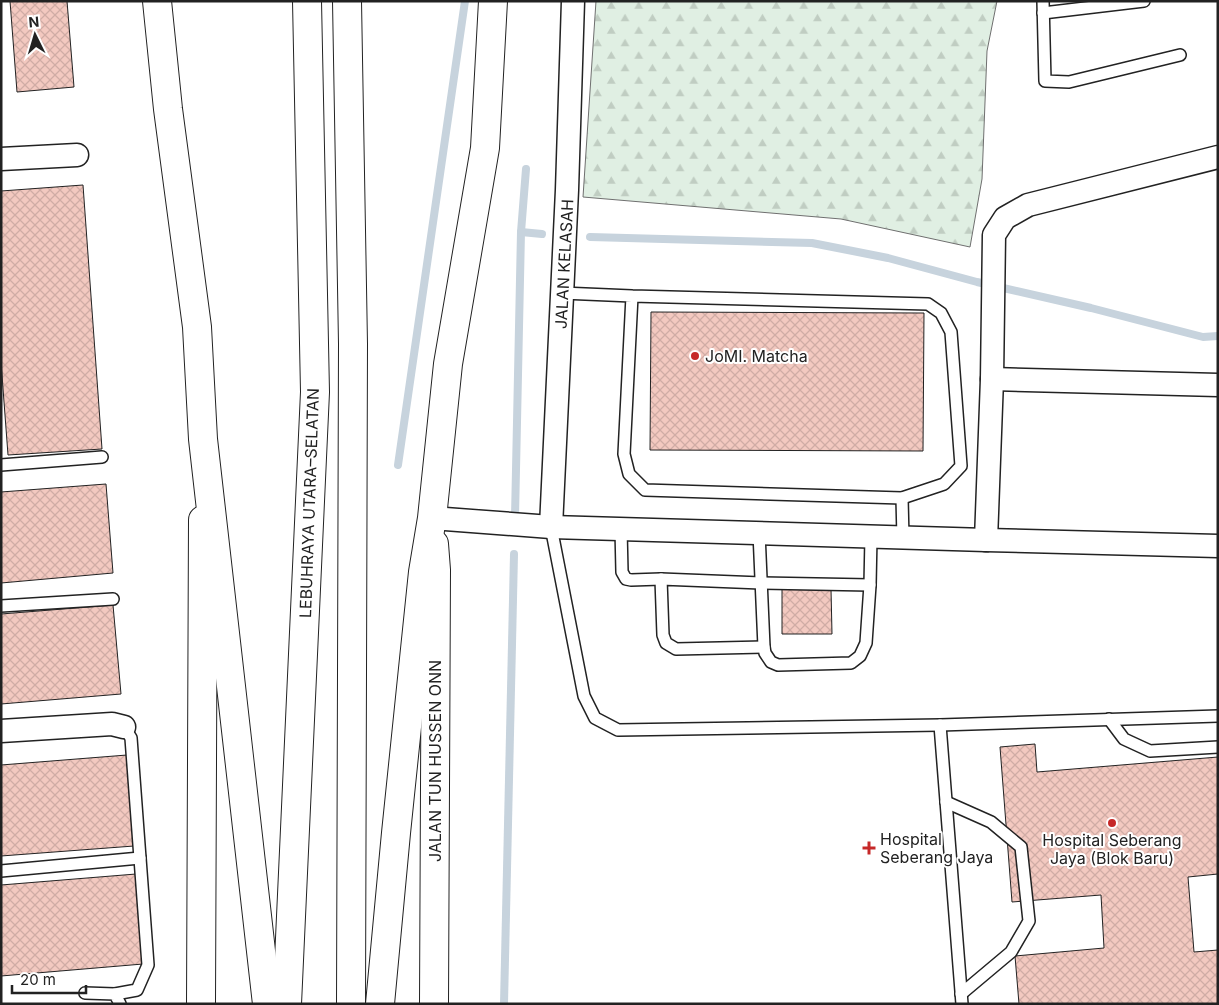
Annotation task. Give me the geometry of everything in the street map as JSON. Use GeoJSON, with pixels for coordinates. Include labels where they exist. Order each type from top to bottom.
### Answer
{"type":"FeatureCollection","features":[{"type":"Feature","properties":{"kind":"main road"},"geometry":{"type":"LineString","coordinates":[[157,1],[168,109],[197,327],[203,439],[201,1004]]}},
{"type":"Feature","properties":{"kind":"main road","name":"LEBUHRAYA UTARA–SELATAN"},"geometry":{"type":"LineString","coordinates":[[287,1004],[315,392],[307,1]]}},
{"type":"Feature","properties":{"kind":"main road"},"geometry":{"type":"LineString","coordinates":[[347,1],[353,344],[351,1004]]}},
{"type":"Feature","properties":{"kind":"main road"},"geometry":{"type":"LineString","coordinates":[[380,1004],[423,572],[432,518],[448,364],[484,148],[493,1]]}},
{"type":"Feature","properties":{"kind":"main road"},"geometry":{"type":"LineString","coordinates":[[203,439],[267,1004]]}},
{"type":"Feature","properties":{"kind":"main road","name":"JALAN TUN HUSSEN ONN"},"geometry":{"type":"LineString","coordinates":[[432,518],[436,570],[434,1004]]}},
{"type":"Feature","properties":{"kind":"street","name":"JALAN KELASAH"},"geometry":{"type":"LineString","coordinates":[[551,527],[567,190],[573,1]]}},
{"type":"Feature","properties":{"kind":"street"},"geometry":{"type":"LineString","coordinates":[[1,159],[77,155]]}},
{"type":"Feature","properties":{"kind":"street"},"geometry":{"type":"LineString","coordinates":[[986,540],[994,308],[994,235],[1004,218],[1028,205],[1218,157]]}},
{"type":"Feature","properties":{"kind":"street"},"geometry":{"type":"LineString","coordinates":[[992,379],[1218,385]]}},
{"type":"Feature","properties":{"kind":"street"},"geometry":{"type":"LineString","coordinates":[[432,518],[551,527],[1218,546]]}},
{"type":"Feature","properties":{"kind":"street"},"geometry":{"type":"LineString","coordinates":[[1,731],[112,724],[124,726]]}},
{"type":"Feature","properties":{"kind":"lane"},"geometry":{"type":"LineString","coordinates":[[1144,1],[1043,7],[1045,81],[1068,82],[1180,55]]}},
{"type":"Feature","properties":{"kind":"lane"},"geometry":{"type":"LineString","coordinates":[[562,294],[928,304],[942,313],[952,332],[961,466],[944,484],[902,498],[645,490],[629,474],[624,454],[632,296]]}},
{"type":"Feature","properties":{"kind":"lane"},"geometry":{"type":"LineString","coordinates":[[1,465],[102,457]]}},
{"type":"Feature","properties":{"kind":"lane"},"geometry":{"type":"LineString","coordinates":[[902,498],[903,538]]}},
{"type":"Feature","properties":{"kind":"lane"},"geometry":{"type":"LineString","coordinates":[[551,527],[584,696],[595,718],[618,730],[940,725],[1218,716]]}},
{"type":"Feature","properties":{"kind":"lane"},"geometry":{"type":"LineString","coordinates":[[621,529],[622,572],[626,579],[870,585]]}},
{"type":"Feature","properties":{"kind":"lane"},"geometry":{"type":"LineString","coordinates":[[759,534],[764,647],[765,653],[771,662],[778,665],[851,663],[860,656],[866,643],[871,537]]}},
{"type":"Feature","properties":{"kind":"lane"},"geometry":{"type":"LineString","coordinates":[[661,580],[663,635],[666,643],[676,648],[764,647]]}},
{"type":"Feature","properties":{"kind":"lane"},"geometry":{"type":"LineString","coordinates":[[1,606],[113,600]]}},
{"type":"Feature","properties":{"kind":"lane"},"geometry":{"type":"LineString","coordinates":[[1109,719],[1124,739],[1150,751],[1218,747]]}},
{"type":"Feature","properties":{"kind":"lane"},"geometry":{"type":"LineString","coordinates":[[940,725],[962,999]]}},
{"type":"Feature","properties":{"kind":"lane"},"geometry":{"type":"LineString","coordinates":[[85,993],[118,999],[137,990],[148,965],[131,738],[124,726]]}},
{"type":"Feature","properties":{"kind":"lane"},"geometry":{"type":"LineString","coordinates":[[946,802],[991,822],[1021,847],[1029,921],[1011,952],[962,999]]}},
{"type":"Feature","properties":{"kind":"lane"},"geometry":{"type":"LineString","coordinates":[[1,871],[140,858]]}},
{"type":"Feature","properties":{"kind":"green space"},"geometry":{"type":"Polygon","coordinates":[[[596,1],[997,1],[987,51],[982,179],[970,247],[841,219],[583,197],[596,1]]]}},
{"type":"Feature","properties":{"kind":"building"},"geometry":{"type":"Polygon","coordinates":[[[10,1],[67,1],[74,87],[17,92],[10,1]]]}},
{"type":"Feature","properties":{"kind":"building"},"geometry":{"type":"Polygon","coordinates":[[[83,185],[102,449],[8,455],[1,362],[1,191],[83,185]]]}},
{"type":"Feature","properties":{"kind":"building"},"geometry":{"type":"Polygon","coordinates":[[[651,312],[924,313],[923,451],[650,450],[651,312]]]}},
{"type":"Feature","properties":{"kind":"building"},"geometry":{"type":"Polygon","coordinates":[[[106,484],[113,573],[1,583],[1,492],[106,484]]]}},
{"type":"Feature","properties":{"kind":"building"},"geometry":{"type":"Polygon","coordinates":[[[782,589],[831,589],[832,634],[782,634],[782,589]]]}},
{"type":"Feature","properties":{"kind":"building"},"geometry":{"type":"Polygon","coordinates":[[[113,605],[121,694],[1,704],[1,614],[113,605]]]}},
{"type":"Feature","properties":{"kind":"building","name":"Hospital Seberang Jaya (Blok Baru)"},"geometry":{"type":"Polygon","coordinates":[[[1035,744],[1037,772],[1218,757],[1218,874],[1188,877],[1194,952],[1218,950],[1218,1004],[1019,1004],[1015,956],[1104,948],[1101,895],[1012,902],[1000,747],[1035,744]]]}},
{"type":"Feature","properties":{"kind":"building"},"geometry":{"type":"Polygon","coordinates":[[[127,755],[134,846],[1,856],[1,765],[127,755]]]}},
{"type":"Feature","properties":{"kind":"building"},"geometry":{"type":"Polygon","coordinates":[[[136,874],[143,964],[1,976],[1,885],[136,874]]]}},
{"type":"Feature","properties":{"kind":"waterway"},"geometry":{"type":"LineString","coordinates":[[398,465],[465,1]]}},
{"type":"Feature","properties":{"kind":"waterway"},"geometry":{"type":"LineString","coordinates":[[515,517],[521,232],[526,169]]}},
{"type":"Feature","properties":{"kind":"waterway"},"geometry":{"type":"LineString","coordinates":[[521,232],[542,234]]}},
{"type":"Feature","properties":{"kind":"waterway"},"geometry":{"type":"LineString","coordinates":[[590,237],[812,243],[888,258],[977,282],[1091,308],[1203,337],[1218,336]]}},
{"type":"Feature","properties":{"kind":"waterway"},"geometry":{"type":"LineString","coordinates":[[504,1004],[514,554]]}},
{"type":"Feature","properties":{"kind":"place","name":"JoMI. Matcha"},"geometry":{"type":"Point","coordinates":[695,356]}},
{"type":"Feature","properties":{"kind":"place","name":"Hospital Seberang Jaya (Blok Baru)"},"geometry":{"type":"Point","coordinates":[1112,823]}},
{"type":"Feature","properties":{"kind":"place","name":"Hospital Seberang Jaya"},"geometry":{"type":"Point","coordinates":[869,848]}}]}
